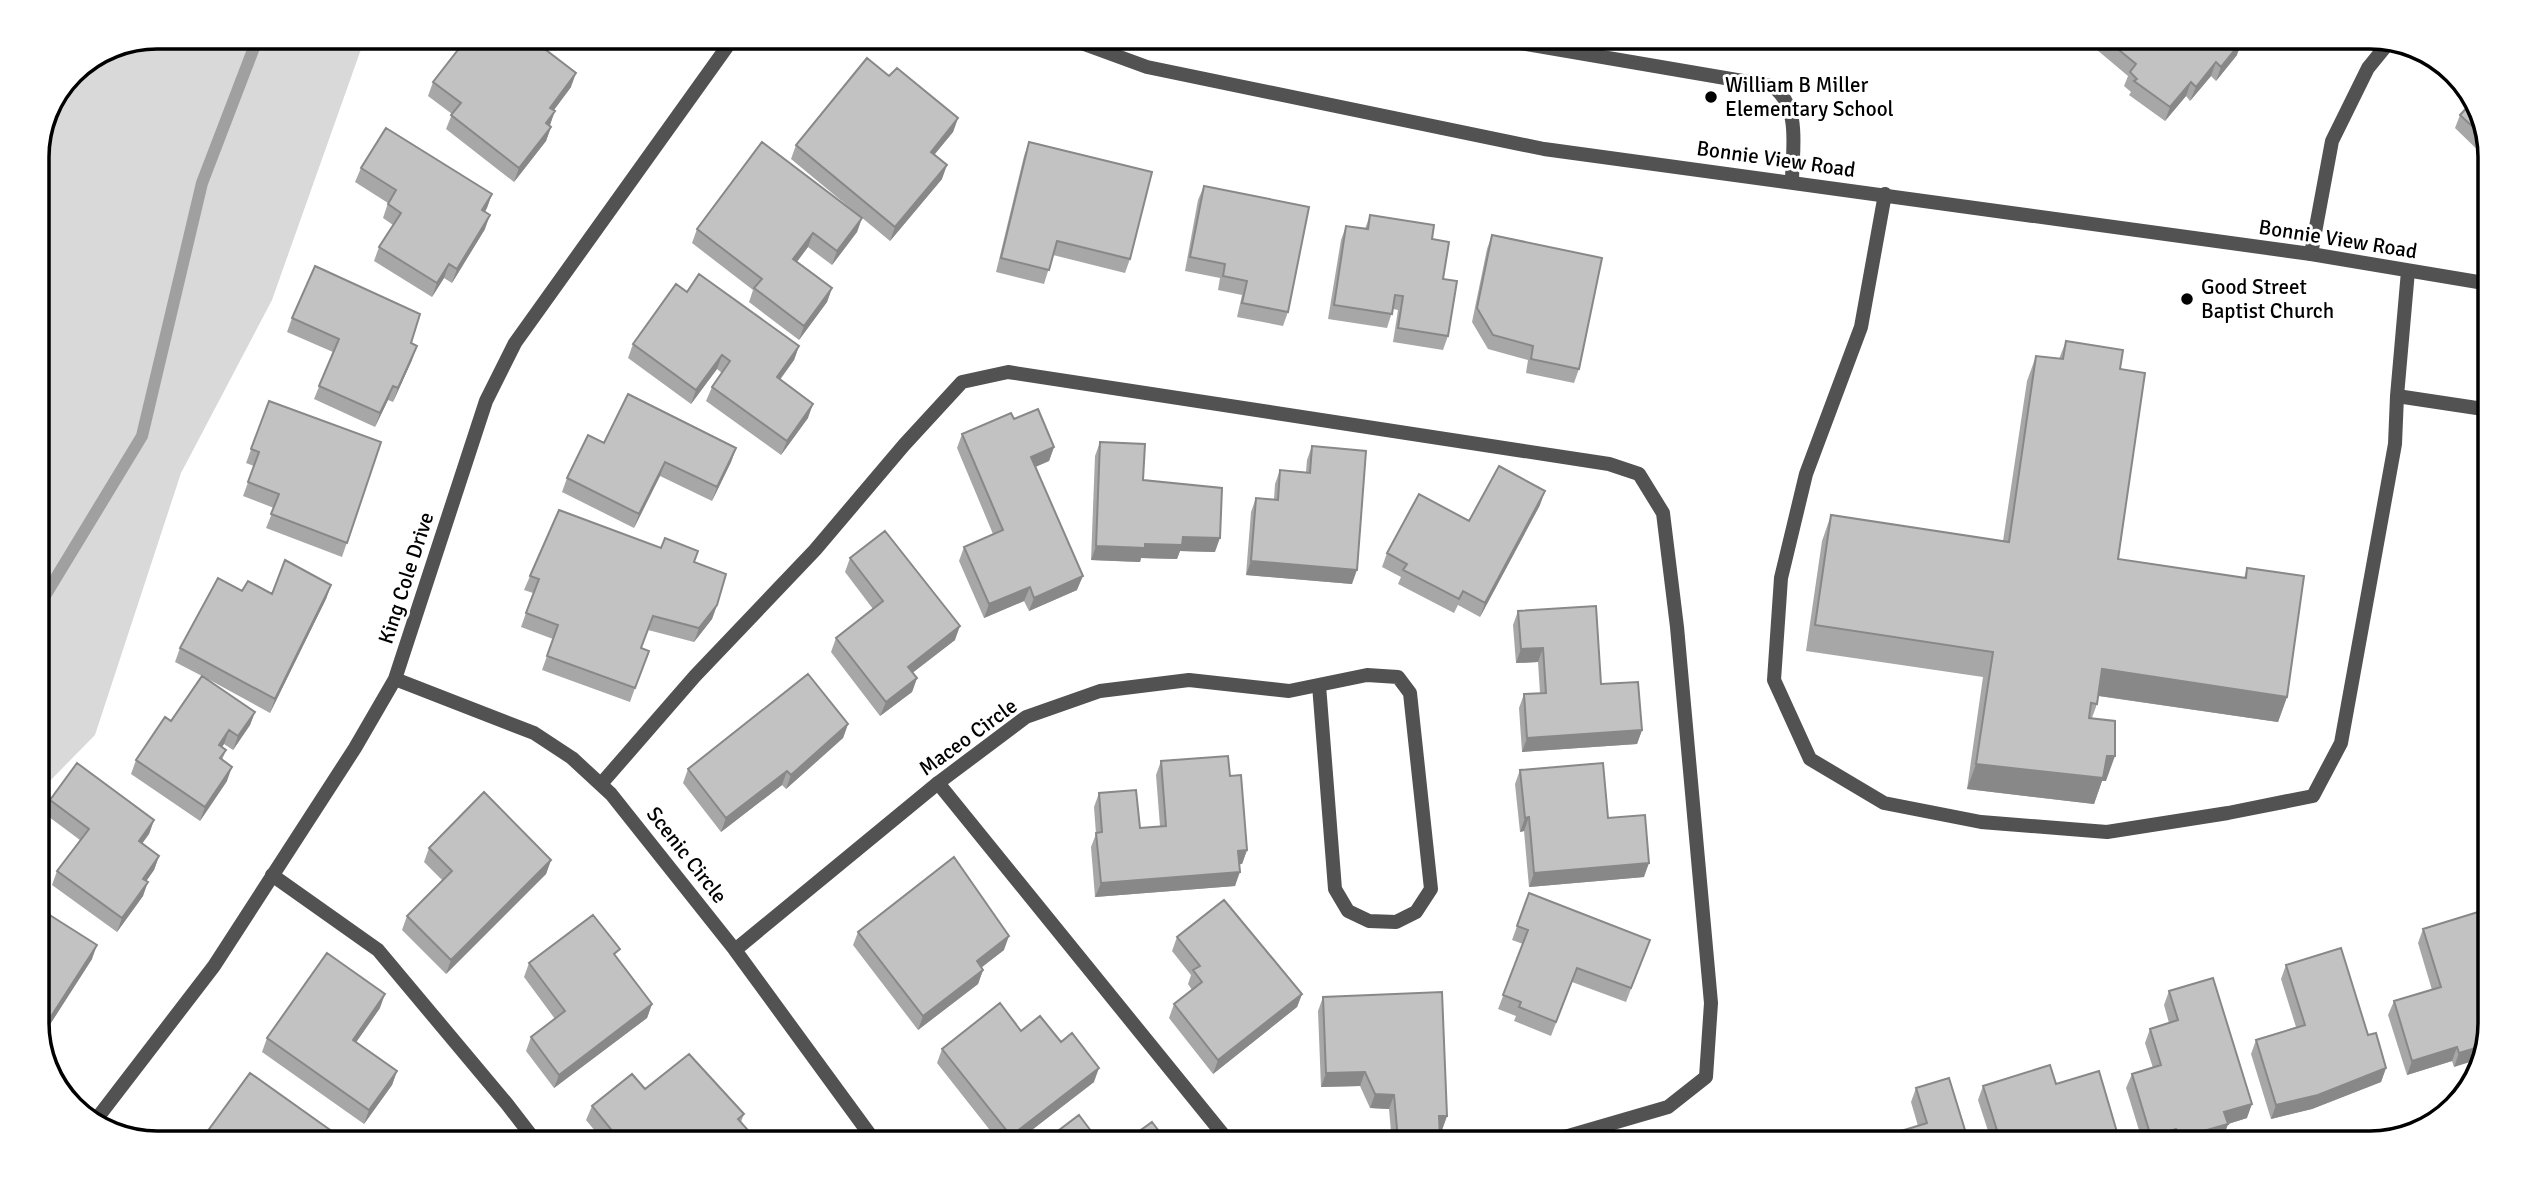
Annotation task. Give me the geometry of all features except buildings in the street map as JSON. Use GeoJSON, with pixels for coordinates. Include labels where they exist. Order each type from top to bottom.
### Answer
{"type":"FeatureCollection","features":[{"type":"Feature","properties":{"kind":"street","name":"King Cole Drive"},"geometry":{"type":"LineString","coordinates":[[100,1115],[214,965],[355,748],[395,679],[486,401],[514,343],[725,49]]}},
{"type":"Feature","properties":{"kind":"street","name":"Bonnie View Road"},"geometry":{"type":"LineString","coordinates":[[1098,49],[1147,67],[1544,149],[2311,254],[2478,282]]}},
{"type":"Feature","properties":{"kind":"street"},"geometry":{"type":"LineString","coordinates":[[1555,49],[1772,86],[1782,93],[1793,117],[1792,182]]}},
{"type":"Feature","properties":{"kind":"street"},"geometry":{"type":"LineString","coordinates":[[2311,254],[2332,141],[2368,68],[2383,50]]}},
{"type":"Feature","properties":{"kind":"street"},"geometry":{"type":"LineString","coordinates":[[1885,194],[1861,327],[1806,474],[1782,578],[1774,680],[1810,759],[1884,803],[1981,822],[2107,832],[2228,813],[2313,796],[2341,743],[2395,444],[2408,271]]}},
{"type":"Feature","properties":{"kind":"street"},"geometry":{"type":"LineString","coordinates":[[601,784],[695,676],[815,550],[904,444],[962,382],[1008,372],[1609,464],[1639,474],[1663,513],[1677,627],[1711,1003],[1706,1077],[1668,1107],[1585,1131]]}},
{"type":"Feature","properties":{"kind":"street"},"geometry":{"type":"LineString","coordinates":[[2397,396],[2478,408]]}},
{"type":"Feature","properties":{"kind":"street","name":"Maceo Circle"},"geometry":{"type":"LineString","coordinates":[[735,950],[938,783],[1026,717],[1100,691],[1189,680],[1289,691],[1367,675],[1398,677],[1410,693],[1431,889],[1416,912],[1396,922],[1369,921],[1348,911],[1335,889],[1319,685]]}},
{"type":"Feature","properties":{"kind":"street","name":"Scenic Circle"},"geometry":{"type":"LineString","coordinates":[[395,679],[534,733],[572,758],[611,793],[735,950],[867,1131]]}},
{"type":"Feature","properties":{"kind":"street"},"geometry":{"type":"LineString","coordinates":[[938,783],[1220,1131]]}},
{"type":"Feature","properties":{"kind":"street"},"geometry":{"type":"LineString","coordinates":[[272,875],[378,950],[528,1131]]}},
{"type":"Feature","properties":{"kind":"shaded area"},"geometry":{"type":"Polygon","coordinates":[[[362,49],[272,300],[181,473],[95,735],[49,782],[49,150],[57,116],[67,97],[97,67],[136,51],[362,49]]]}},
{"type":"Feature","properties":{"kind":"waterway"},"geometry":{"type":"LineString","coordinates":[[49,589],[142,436],[202,183],[253,49]]}},
{"type":"Feature","properties":{"kind":"place","name":"William B Miller Elementary School"},"geometry":{"type":"Point","coordinates":[1711,97]}},
{"type":"Feature","properties":{"kind":"place","name":"Good Street Baptist Church"},"geometry":{"type":"Point","coordinates":[2187,299]}}]}
